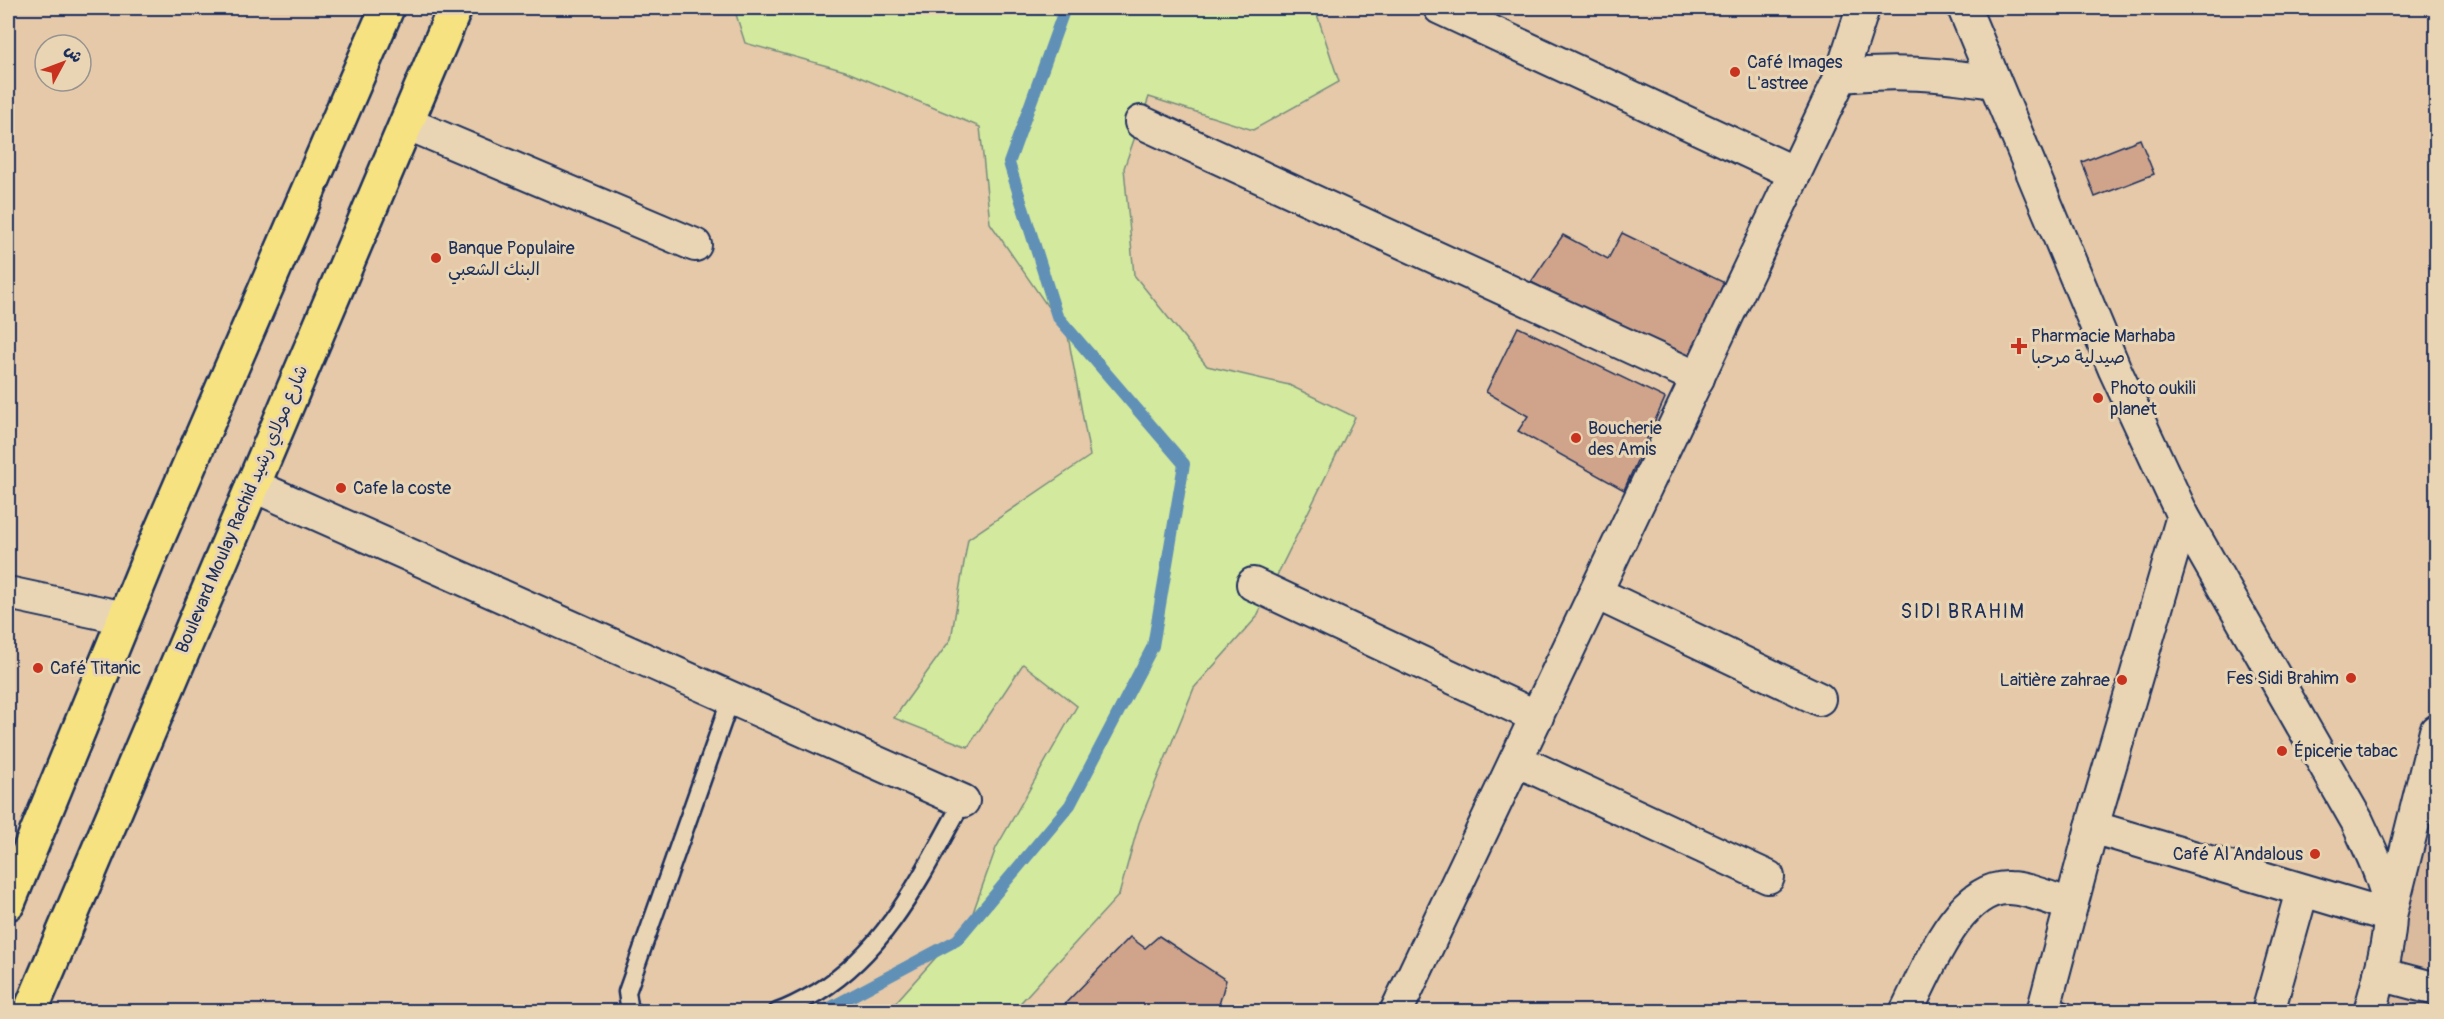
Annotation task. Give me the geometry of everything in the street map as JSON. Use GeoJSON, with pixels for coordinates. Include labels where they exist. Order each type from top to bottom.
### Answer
{"type":"FeatureCollection","features":[{"type":"Feature","properties":{"kind":"main road"},"geometry":{"type":"LineString","coordinates":[[8,903],[125,618],[387,8]]}},
{"type":"Feature","properties":{"kind":"main road","name":"Boulevard Moulay Rachid شارع مولاي رشيد"},"geometry":{"type":"LineString","coordinates":[[30,1011],[455,8]]}},
{"type":"Feature","properties":{"kind":"street"},"geometry":{"type":"LineString","coordinates":[[1440,8],[1795,173]]}},
{"type":"Feature","properties":{"kind":"street"},"geometry":{"type":"LineString","coordinates":[[1396,1011],[1841,76],[1863,8]]}},
{"type":"Feature","properties":{"kind":"street"},"geometry":{"type":"LineString","coordinates":[[1964,8],[2115,370],[2183,516],[2357,821],[2384,888],[2390,916]]}},
{"type":"Feature","properties":{"kind":"street"},"geometry":{"type":"LineString","coordinates":[[1841,76],[1884,72],[1938,74],[1994,82]]}},
{"type":"Feature","properties":{"kind":"street"},"geometry":{"type":"LineString","coordinates":[[1141,122],[1698,378]]}},
{"type":"Feature","properties":{"kind":"street"},"geometry":{"type":"LineString","coordinates":[[406,123],[696,245]]}},
{"type":"Feature","properties":{"kind":"street"},"geometry":{"type":"LineString","coordinates":[[252,485],[963,801]]}},
{"type":"Feature","properties":{"kind":"street"},"geometry":{"type":"LineString","coordinates":[[2051,1009],[2071,905],[2183,516]]}},
{"type":"Feature","properties":{"kind":"street"},"geometry":{"type":"LineString","coordinates":[[1253,584],[1537,717]]}},
{"type":"Feature","properties":{"kind":"street"},"geometry":{"type":"LineString","coordinates":[[8,593],[125,618]]}},
{"type":"Feature","properties":{"kind":"street"},"geometry":{"type":"LineString","coordinates":[[1596,593],[1819,699]]}},
{"type":"Feature","properties":{"kind":"street"},"geometry":{"type":"LineString","coordinates":[[2370,1011],[2380,974],[2390,916],[2436,731]]}},
{"type":"Feature","properties":{"kind":"street"},"geometry":{"type":"LineString","coordinates":[[1516,760],[1768,877]]}},
{"type":"Feature","properties":{"kind":"street"},"geometry":{"type":"LineString","coordinates":[[2092,827],[2390,916]]}},
{"type":"Feature","properties":{"kind":"street"},"geometry":{"type":"LineString","coordinates":[[1906,1011],[1942,941],[1966,908],[1990,890],[2011,888],[2071,905]]}},
{"type":"Feature","properties":{"kind":"street"},"geometry":{"type":"LineString","coordinates":[[2268,1011],[2302,891]]}},
{"type":"Feature","properties":{"kind":"street"},"geometry":{"type":"LineString","coordinates":[[2380,974],[2436,989]]}},
{"type":"Feature","properties":{"kind":"lane"},"geometry":{"type":"LineString","coordinates":[[630,1011],[627,992],[731,698]]}},
{"type":"Feature","properties":{"kind":"lane"},"geometry":{"type":"LineString","coordinates":[[777,1011],[792,1007],[839,979],[880,939],[913,890],[963,801]]}},
{"type":"Feature","properties":{"kind":"shaded area"},"geometry":{"type":"Polygon","coordinates":[[[2436,653],[2436,1011],[2383,1011],[2436,653]]]}},
{"type":"Feature","properties":{"kind":"green space"},"geometry":{"type":"Polygon","coordinates":[[[734,8],[1315,8],[1339,82],[1253,130],[1149,97],[1124,168],[1134,275],[1207,366],[1289,385],[1355,417],[1256,618],[1194,688],[1139,823],[1119,895],[1013,1011],[888,1011],[971,918],[996,848],[1077,706],[1023,664],[968,747],[894,718],[951,639],[968,539],[1090,456],[1068,336],[990,223],[980,127],[845,71],[745,43],[734,8]]]}},
{"type":"Feature","properties":{"kind":"building"},"geometry":{"type":"Polygon","coordinates":[[[2140,139],[2154,174],[2095,197],[2082,162],[2140,139]]]}},
{"type":"Feature","properties":{"kind":"building"},"geometry":{"type":"Polygon","coordinates":[[[1622,233],[1733,287],[1698,366],[1531,282],[1563,235],[1608,259],[1622,233]]]}},
{"type":"Feature","properties":{"kind":"building"},"geometry":{"type":"Polygon","coordinates":[[[1518,327],[1665,398],[1624,490],[1518,431],[1528,416],[1486,392],[1518,327]]]}},
{"type":"Feature","properties":{"kind":"building"},"geometry":{"type":"Polygon","coordinates":[[[1159,936],[1226,980],[1217,1012],[1057,1012],[1130,937],[1145,948],[1159,936]]]}},
{"type":"Feature","properties":{"kind":"waterway"},"geometry":{"type":"LineString","coordinates":[[822,1012],[957,940],[1070,805],[1153,646],[1184,464],[1057,316],[1009,163],[1065,8]]}},
{"type":"Feature","properties":{"kind":"place","name":"Café Images L'astree"},"geometry":{"type":"Point","coordinates":[1735,72]}},
{"type":"Feature","properties":{"kind":"place","name":"Banque Populaire البنك الشعبي"},"geometry":{"type":"Point","coordinates":[436,258]}},
{"type":"Feature","properties":{"kind":"place","name":"Pharmacie Marhaba صيدلية مرحبا"},"geometry":{"type":"Point","coordinates":[2019,346]}},
{"type":"Feature","properties":{"kind":"place","name":"Photo oukili planet"},"geometry":{"type":"Point","coordinates":[2098,398]}},
{"type":"Feature","properties":{"kind":"place","name":"Boucherie des Amis"},"geometry":{"type":"Point","coordinates":[1576,438]}},
{"type":"Feature","properties":{"kind":"place","name":"Cafe la coste"},"geometry":{"type":"Point","coordinates":[341,488]}},
{"type":"Feature","properties":{"kind":"place","name":"Café Titanic"},"geometry":{"type":"Point","coordinates":[38,668]}},
{"type":"Feature","properties":{"kind":"place","name":"Fes Sidi Brahim"},"geometry":{"type":"Point","coordinates":[2351,678]}},
{"type":"Feature","properties":{"kind":"place","name":"Laitière zahrae"},"geometry":{"type":"Point","coordinates":[2122,680]}},
{"type":"Feature","properties":{"kind":"place","name":"Épicerie tabac"},"geometry":{"type":"Point","coordinates":[2282,751]}},
{"type":"Feature","properties":{"kind":"place","name":"Café Al Andalous"},"geometry":{"type":"Point","coordinates":[2315,854]}},
{"type":"Feature","properties":{"kind":"district","name":"SIDI BRAHIM"},"geometry":{"type":"Point","coordinates":[1963,611]}}]}
